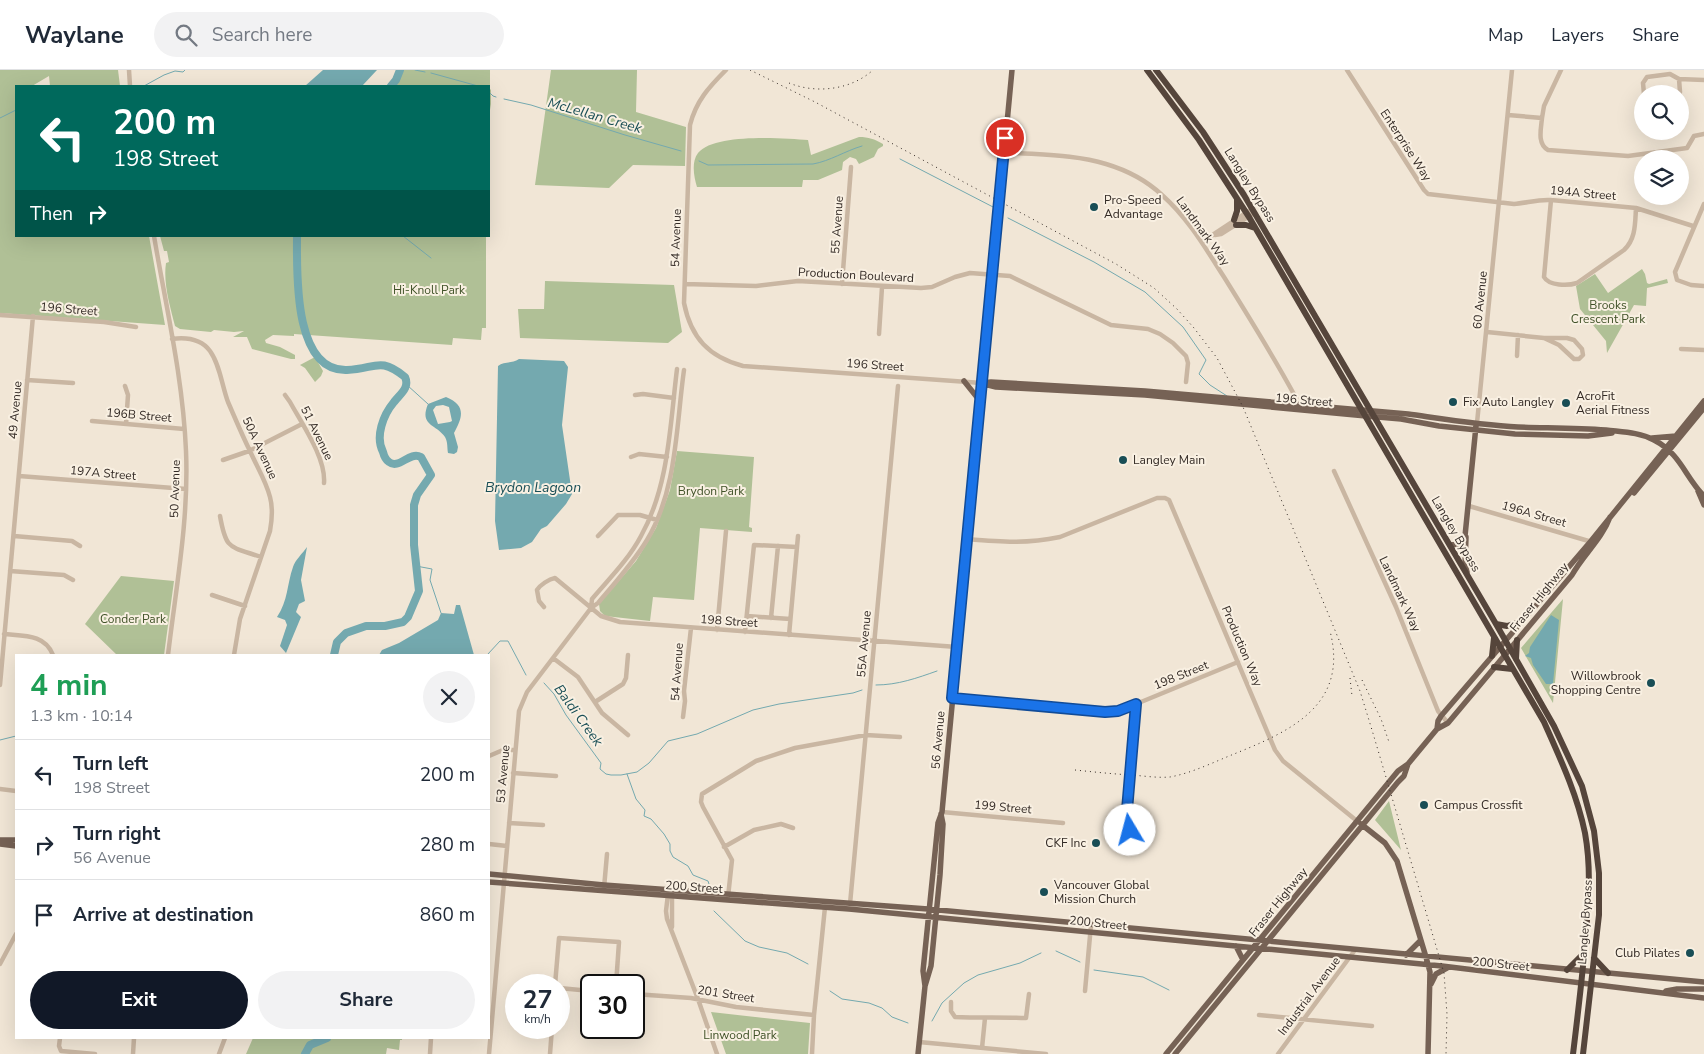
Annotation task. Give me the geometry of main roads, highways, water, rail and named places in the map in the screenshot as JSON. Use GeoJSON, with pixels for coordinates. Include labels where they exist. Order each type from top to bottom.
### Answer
{"type":"FeatureCollection","features":[{"type":"Feature","properties":{"kind":"highway","name":"Langley Bypass"},"geometry":{"type":"LineString","coordinates":[[1147,70],[1187,122],[1237,198],[1250,213],[1255,228],[1544,722],[1553,742],[1581,816],[1586,841],[1589,874],[1585,952],[1573,1054]]}},
{"type":"Feature","properties":{"kind":"highway","name":"Langley Bypass"},"geometry":{"type":"LineString","coordinates":[[1156,70],[1203,132],[1450,545],[1554,726],[1582,786],[1590,811],[1600,873],[1599,915],[1583,1054]]}},
{"type":"Feature","properties":{"kind":"highway"},"geometry":{"type":"LineString","coordinates":[[1237,198],[1238,211],[1235,222],[1255,228]]}},
{"type":"Feature","properties":{"kind":"highway"},"geometry":{"type":"LineString","coordinates":[[1496,624],[1507,626],[1520,622]]}},
{"type":"Feature","properties":{"kind":"highway"},"geometry":{"type":"LineString","coordinates":[[1492,656],[1494,636]]}},
{"type":"Feature","properties":{"kind":"highway"},"geometry":{"type":"LineString","coordinates":[[1516,659],[1517,640]]}},
{"type":"Feature","properties":{"kind":"highway"},"geometry":{"type":"LineString","coordinates":[[1494,667],[1512,669]]}},
{"type":"Feature","properties":{"kind":"highway"},"geometry":{"type":"LineString","coordinates":[[1567,970],[1585,952]]}},
{"type":"Feature","properties":{"kind":"highway"},"geometry":{"type":"LineString","coordinates":[[1594,958],[1608,973]]}},
{"type":"Feature","properties":{"kind":"main road","name":"56 Avenue"},"geometry":{"type":"LineString","coordinates":[[925,986],[923,971],[927,916],[938,823],[941,813],[1012,70]]}},
{"type":"Feature","properties":{"kind":"main road"},"geometry":{"type":"LineString","coordinates":[[964,381],[980,401]]}},
{"type":"Feature","properties":{"kind":"main road","name":"196 Street"},"geometry":{"type":"LineString","coordinates":[[982,383],[1005,388],[1223,400],[1389,415],[1476,426],[1515,434],[1588,436],[1625,432]]}},
{"type":"Feature","properties":{"kind":"main road","name":"Fraser Highway"},"geometry":{"type":"LineString","coordinates":[[1669,451],[1676,436],[1704,401]]}},
{"type":"Feature","properties":{"kind":"main road","name":"Fraser Highway"},"geometry":{"type":"LineString","coordinates":[[1166,1054],[1398,771],[1408,764],[1437,729],[1448,723],[1572,575],[1610,517],[1669,451],[1704,408]]}},
{"type":"Feature","properties":{"kind":"main road","name":"196 Street"},"geometry":{"type":"LineString","coordinates":[[1476,426],[1576,428],[1638,434],[1652,438],[1669,451],[1683,465],[1697,489]]}},
{"type":"Feature","properties":{"kind":"main road","name":"60 Avenue"},"geometry":{"type":"LineString","coordinates":[[1467,574],[1465,565],[1466,532],[1476,426]]}},
{"type":"Feature","properties":{"kind":"main road"},"geometry":{"type":"LineString","coordinates":[[1565,434],[1576,428]]}},
{"type":"Feature","properties":{"kind":"main road"},"geometry":{"type":"LineString","coordinates":[[1588,436],[1596,430]]}},
{"type":"Feature","properties":{"kind":"main road"},"geometry":{"type":"LineString","coordinates":[[1652,438],[1676,436]]}},
{"type":"Feature","properties":{"kind":"main road"},"geometry":{"type":"LineString","coordinates":[[1697,489],[1704,496]]}},
{"type":"Feature","properties":{"kind":"main road"},"geometry":{"type":"LineString","coordinates":[[1697,489],[1704,505]]}},
{"type":"Feature","properties":{"kind":"main road"},"geometry":{"type":"LineString","coordinates":[[1450,545],[1461,544],[1466,532]]}},
{"type":"Feature","properties":{"kind":"main road","name":"Fraser Highway"},"geometry":{"type":"LineString","coordinates":[[1437,729],[1441,716],[1520,622],[1592,542]]}},
{"type":"Feature","properties":{"kind":"main road","name":"Fraser Highway"},"geometry":{"type":"LineString","coordinates":[[1175,1054],[1404,776],[1408,764]]}},
{"type":"Feature","properties":{"kind":"main road","name":"56 Avenue"},"geometry":{"type":"LineString","coordinates":[[918,1054],[925,986],[931,966],[943,824],[941,813]]}},
{"type":"Feature","properties":{"kind":"main road"},"geometry":{"type":"LineString","coordinates":[[1371,816],[1372,833]]}},
{"type":"Feature","properties":{"kind":"main road","name":"Production Way"},"geometry":{"type":"LineString","coordinates":[[1357,821],[1390,850],[1397,861],[1428,965],[1430,988],[1428,1054]]}},
{"type":"Feature","properties":{"kind":"main road"},"geometry":{"type":"LineString","coordinates":[[0,840],[15,840]]}},
{"type":"Feature","properties":{"kind":"main road"},"geometry":{"type":"LineString","coordinates":[[0,844],[15,846]]}},
{"type":"Feature","properties":{"kind":"main road"},"geometry":{"type":"LineString","coordinates":[[934,857],[938,858],[940,863]]}},
{"type":"Feature","properties":{"kind":"main road","name":"200 Street"},"geometry":{"type":"LineString","coordinates":[[490,874],[670,894],[928,909],[1704,982]]}},
{"type":"Feature","properties":{"kind":"main road","name":"200 Street"},"geometry":{"type":"LineString","coordinates":[[490,882],[604,888]]}},
{"type":"Feature","properties":{"kind":"main road","name":"200 Street"},"geometry":{"type":"LineString","coordinates":[[728,897],[1428,965],[1704,998]]}},
{"type":"Feature","properties":{"kind":"main road"},"geometry":{"type":"LineString","coordinates":[[1406,955],[1420,941]]}},
{"type":"Feature","properties":{"kind":"main road"},"geometry":{"type":"LineString","coordinates":[[1236,946],[1243,960]]}},
{"type":"Feature","properties":{"kind":"main road"},"geometry":{"type":"LineString","coordinates":[[1430,988],[1436,974],[1447,968]]}},
{"type":"Feature","properties":{"kind":"main road"},"geometry":{"type":"LineString","coordinates":[[1659,992],[1678,989],[1704,989]]}},
{"type":"Feature","properties":{"kind":"water"},"geometry":{"type":"Polygon","coordinates":[[[323,70],[377,70],[363,85],[306,85],[323,70]]]}},
{"type":"Feature","properties":{"kind":"water","name":"Brydon Lagoon"},"geometry":{"type":"Polygon","coordinates":[[[519,359],[564,361],[568,367],[562,425],[572,494],[566,504],[547,526],[541,529],[532,542],[521,548],[499,550],[495,521],[498,366],[519,359]]]}},
{"type":"Feature","properties":{"kind":"water"},"geometry":{"type":"Polygon","coordinates":[[[446,397],[460,408],[461,417],[454,433],[458,447],[457,452],[454,454],[448,453],[445,437],[427,421],[426,411],[428,404],[446,397]],[[443,405],[436,406],[433,410],[438,424],[452,421],[449,407],[443,405]]]}},
{"type":"Feature","properties":{"kind":"water"},"geometry":{"type":"Polygon","coordinates":[[[307,547],[301,580],[305,601],[299,604],[296,612],[301,617],[286,653],[280,646],[287,625],[285,620],[277,617],[285,599],[294,564],[307,547]]]}},
{"type":"Feature","properties":{"kind":"water"},"geometry":{"type":"Polygon","coordinates":[[[456,605],[460,605],[474,654],[380,654],[382,650],[399,643],[438,620],[441,613],[454,614],[456,605]]]}},
{"type":"Feature","properties":{"kind":"water"},"geometry":{"type":"Polygon","coordinates":[[[1551,615],[1559,620],[1553,684],[1546,684],[1533,665],[1531,658],[1525,656],[1529,653],[1530,647],[1551,615]]]}},
{"type":"Feature","properties":{"kind":"waterway"},"geometry":{"type":"LineString","coordinates":[[146,85],[164,75],[185,70]]}},
{"type":"Feature","properties":{"kind":"waterway"},"geometry":{"type":"LineString","coordinates":[[392,85],[400,70]]}},
{"type":"Feature","properties":{"kind":"waterway","name":"McLellan Creek"},"geometry":{"type":"LineString","coordinates":[[415,70],[425,72]]}},
{"type":"Feature","properties":{"kind":"waterway","name":"McLellan Creek"},"geometry":{"type":"LineString","coordinates":[[431,73],[474,85]]}},
{"type":"Feature","properties":{"kind":"waterway","name":"McLellan Creek"},"geometry":{"type":"LineString","coordinates":[[490,93],[496,97]]}},
{"type":"Feature","properties":{"kind":"waterway","name":"McLellan Creek"},"geometry":{"type":"LineString","coordinates":[[504,99],[531,105],[681,151]]}},
{"type":"Feature","properties":{"kind":"waterway"},"geometry":{"type":"LineString","coordinates":[[0,118],[15,110]]}},
{"type":"Feature","properties":{"kind":"waterway","name":"McLellan Creek"},"geometry":{"type":"LineString","coordinates":[[699,161],[708,165],[813,164],[862,146]]}},
{"type":"Feature","properties":{"kind":"waterway"},"geometry":{"type":"LineString","coordinates":[[900,159],[995,208]]}},
{"type":"Feature","properties":{"kind":"waterway"},"geometry":{"type":"LineString","coordinates":[[1008,218],[1094,262],[1145,292],[1183,327],[1206,360],[1199,374],[1210,385],[1227,396]]}},
{"type":"Feature","properties":{"kind":"waterway"},"geometry":{"type":"LineString","coordinates":[[297,237],[297,272],[302,317],[307,338],[316,355],[329,366],[347,370],[383,365],[405,377],[405,388],[390,407],[381,426],[381,446],[386,459],[393,464],[397,464],[412,456],[421,457],[431,475],[417,495],[414,505],[414,545],[419,591],[408,617],[403,622],[385,626],[366,626],[346,633],[337,642],[334,654]]}},
{"type":"Feature","properties":{"kind":"waterway"},"geometry":{"type":"LineString","coordinates":[[404,237],[431,258]]}},
{"type":"Feature","properties":{"kind":"waterway"},"geometry":{"type":"LineString","coordinates":[[407,385],[428,404]]}},
{"type":"Feature","properties":{"kind":"waterway","name":"Baldi Creek"},"geometry":{"type":"LineString","coordinates":[[416,566],[432,569],[430,580],[441,613]]}},
{"type":"Feature","properties":{"kind":"waterway","name":"Baldi Creek"},"geometry":{"type":"LineString","coordinates":[[488,654],[500,641],[508,641],[526,675]]}},
{"type":"Feature","properties":{"kind":"waterway"},"geometry":{"type":"LineString","coordinates":[[876,685],[915,679],[937,671]]}},
{"type":"Feature","properties":{"kind":"waterway"},"geometry":{"type":"LineString","coordinates":[[544,683],[554,694],[566,715],[601,763],[600,769],[606,774],[611,775],[637,772],[649,763],[668,741],[697,734],[753,710],[862,690]]}},
{"type":"Feature","properties":{"kind":"waterway"},"geometry":{"type":"LineString","coordinates":[[0,740],[15,736]]}},
{"type":"Feature","properties":{"kind":"waterway","name":"Baldi Creek"},"geometry":{"type":"LineString","coordinates":[[627,774],[636,799],[645,810],[644,816],[651,819],[664,834],[670,844],[670,851],[673,857],[688,866],[693,875],[708,881],[710,887]]}},
{"type":"Feature","properties":{"kind":"waterway","name":"Baldi Creek"},"geometry":{"type":"LineString","coordinates":[[714,911],[745,941],[759,947],[787,953],[808,964]]}},
{"type":"Feature","properties":{"kind":"waterway","name":"Baldi Creek"},"geometry":{"type":"LineString","coordinates":[[1056,951],[1080,962]]}},
{"type":"Feature","properties":{"kind":"waterway","name":"Baldi Creek"},"geometry":{"type":"LineString","coordinates":[[932,1021],[942,1003],[964,983],[978,975],[1020,963],[1041,953]]}},
{"type":"Feature","properties":{"kind":"waterway","name":"Baldi Creek"},"geometry":{"type":"LineString","coordinates":[[1094,970],[1143,977],[1169,990]]}},
{"type":"Feature","properties":{"kind":"waterway","name":"Baldi Creek"},"geometry":{"type":"LineString","coordinates":[[830,991],[842,999],[869,1003],[882,1008],[892,1017],[908,1023]]}},
{"type":"Feature","properties":{"kind":"waterway"},"geometry":{"type":"LineString","coordinates":[[305,1054],[310,1045],[325,1039]]}},
{"type":"Feature","properties":{"kind":"railway"},"geometry":{"type":"LineString","coordinates":[[750,70],[815,102],[1116,264],[1154,288],[1177,309],[1217,358],[1243,407],[1360,691],[1444,973],[1447,1014],[1446,1054]]}},
{"type":"Feature","properties":{"kind":"railway"},"geometry":{"type":"LineString","coordinates":[[789,83],[810,88],[833,88],[854,82],[873,70]]}},
{"type":"Feature","properties":{"kind":"railway"},"geometry":{"type":"LineString","coordinates":[[1075,770],[1170,777],[1203,767],[1276,735],[1310,712],[1323,696],[1331,678],[1334,657],[1330,631]]}},
{"type":"Feature","properties":{"kind":"railway"},"geometry":{"type":"LineString","coordinates":[[1350,678],[1352,696]]}},
{"type":"Feature","properties":{"kind":"railway"},"geometry":{"type":"LineString","coordinates":[[1362,680],[1381,719],[1389,742]]}},
{"type":"Feature","properties":{"kind":"place","name":"Pro-Speed Advantage"},"geometry":{"type":"Point","coordinates":[1094,207]}},
{"type":"Feature","properties":{"kind":"place","name":"Fix Auto Langley"},"geometry":{"type":"Point","coordinates":[1453,402]}},
{"type":"Feature","properties":{"kind":"place","name":"AcroFit Aerial Fitness"},"geometry":{"type":"Point","coordinates":[1566,403]}},
{"type":"Feature","properties":{"kind":"place","name":"Langley Main"},"geometry":{"type":"Point","coordinates":[1123,460]}},
{"type":"Feature","properties":{"kind":"place","name":"Willowbrook Shopping Centre"},"geometry":{"type":"Point","coordinates":[1651,683]}},
{"type":"Feature","properties":{"kind":"place","name":"Campus Crossfit"},"geometry":{"type":"Point","coordinates":[1424,805]}},
{"type":"Feature","properties":{"kind":"place","name":"CKF Inc"},"geometry":{"type":"Point","coordinates":[1096,843]}},
{"type":"Feature","properties":{"kind":"place","name":"Vancouver Global Mission Church"},"geometry":{"type":"Point","coordinates":[1044,892]}},
{"type":"Feature","properties":{"kind":"place","name":"Club Pilates"},"geometry":{"type":"Point","coordinates":[1690,953]}},
{"type":"Feature","properties":{"kind":"park label","name":"Hi-Knoll Park"},"geometry":{"type":"Point","coordinates":[429,290]}},
{"type":"Feature","properties":{"kind":"park label","name":"Brooks Crescent Park"},"geometry":{"type":"Point","coordinates":[1608,312]}},
{"type":"Feature","properties":{"kind":"park label","name":"Brydon Park"},"geometry":{"type":"Point","coordinates":[711,491]}},
{"type":"Feature","properties":{"kind":"park label","name":"Conder Park"},"geometry":{"type":"Point","coordinates":[133,619]}},
{"type":"Feature","properties":{"kind":"park label","name":"Linwood Park"},"geometry":{"type":"Point","coordinates":[740,1035]}}]}
